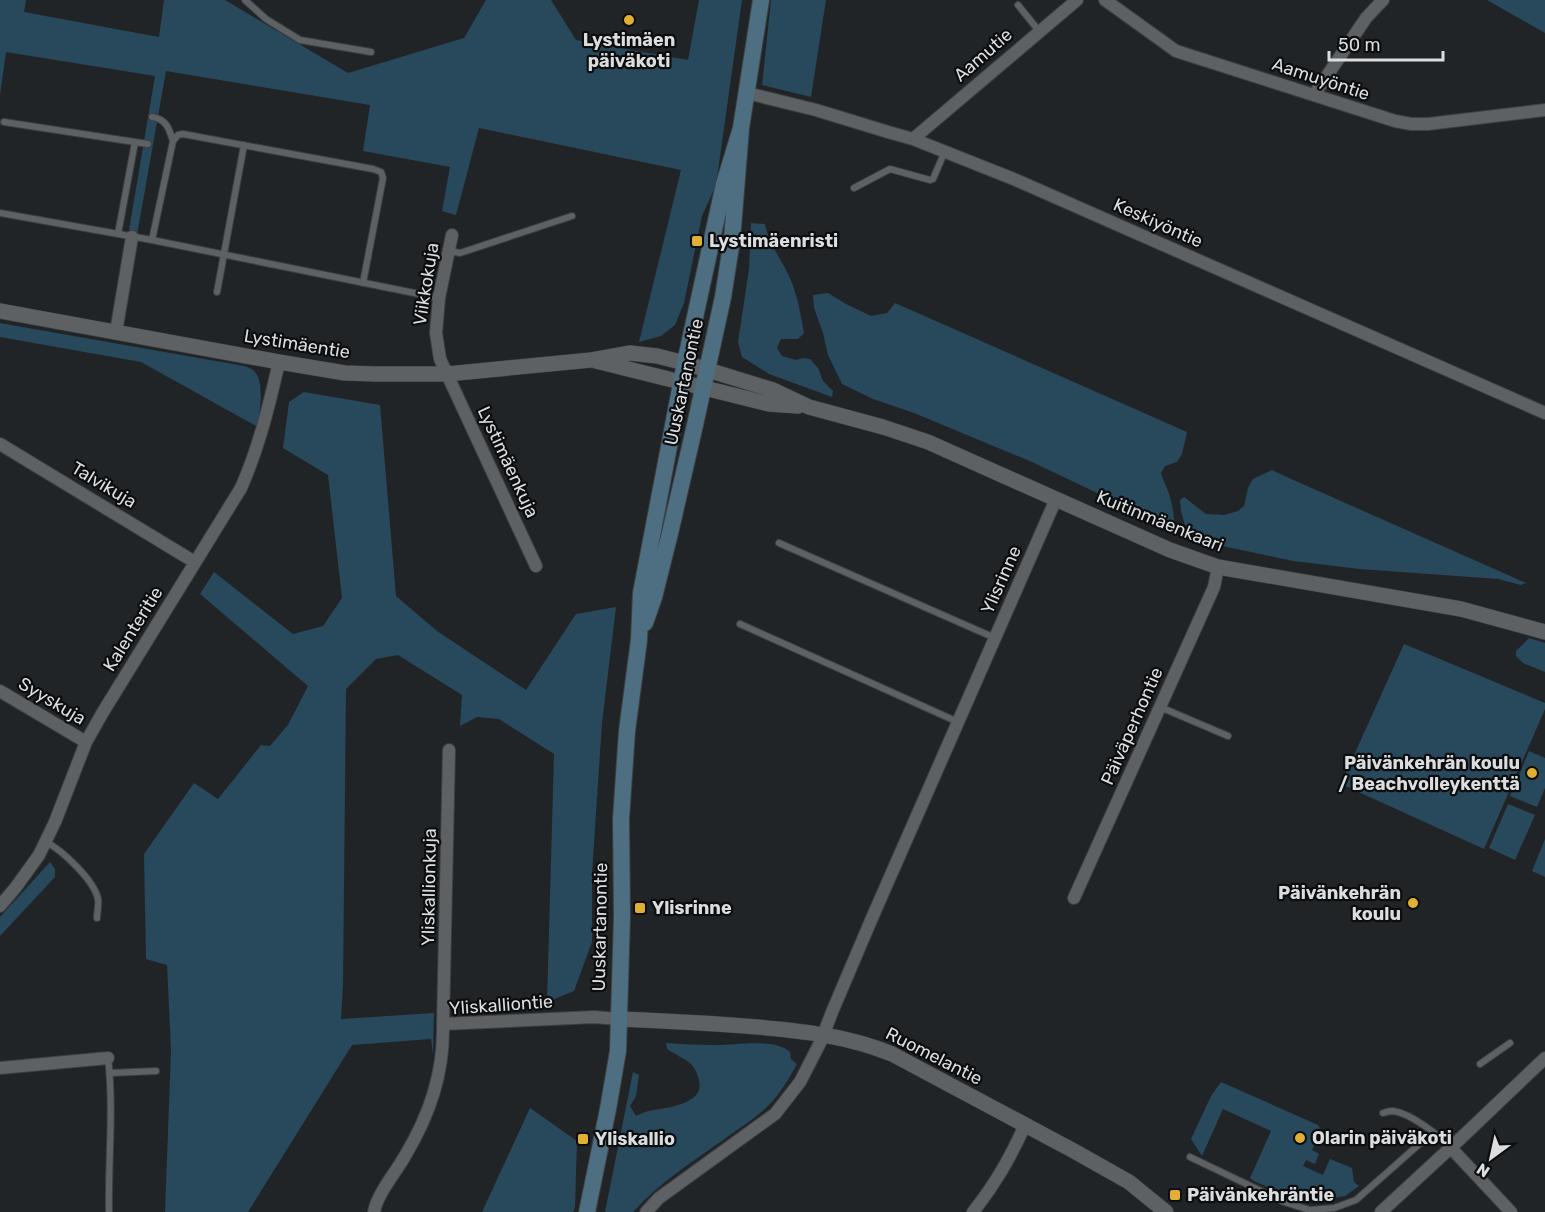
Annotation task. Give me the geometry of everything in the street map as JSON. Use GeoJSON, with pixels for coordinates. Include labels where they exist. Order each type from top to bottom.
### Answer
{"type":"FeatureCollection","features":[{"type":"Feature","properties":{"kind":"main road","name":"Uuskartanontie"},"geometry":{"type":"LineString","coordinates":[[639,640],[654,597],[723,297],[732,240],[741,128],[761,0]]}},
{"type":"Feature","properties":{"kind":"main road","name":"Uuskartanontie"},"geometry":{"type":"LineString","coordinates":[[587,1212],[618,1051],[622,916],[621,819],[627,731],[639,640],[641,593],[685,363],[724,184],[741,128]]}},
{"type":"Feature","properties":{"kind":"street","name":"Aamutie"},"geometry":{"type":"LineString","coordinates":[[913,139],[1077,0]]}},
{"type":"Feature","properties":{"kind":"street","name":"Aamuyöntie"},"geometry":{"type":"LineString","coordinates":[[1105,0],[1176,51],[1395,121],[1428,124],[1545,110]]}},
{"type":"Feature","properties":{"kind":"street"},"geometry":{"type":"LineString","coordinates":[[1314,95],[1366,18],[1383,0]]}},
{"type":"Feature","properties":{"kind":"street","name":"Keskiyöntie"},"geometry":{"type":"LineString","coordinates":[[747,93],[816,110],[945,151],[1016,180],[1545,413]]}},
{"type":"Feature","properties":{"kind":"street","name":"Viikkokuja"},"geometry":{"type":"LineString","coordinates":[[447,374],[440,359],[436,333],[439,298],[452,235]]}},
{"type":"Feature","properties":{"kind":"street"},"geometry":{"type":"LineString","coordinates":[[116,332],[132,237]]}},
{"type":"Feature","properties":{"kind":"street","name":"Lystimäentie"},"geometry":{"type":"LineString","coordinates":[[0,311],[279,363],[345,373],[447,374],[591,360],[630,353],[657,356],[707,370]]}},
{"type":"Feature","properties":{"kind":"street","name":"Lystimäentie"},"geometry":{"type":"LineString","coordinates":[[591,360],[703,388]]}},
{"type":"Feature","properties":{"kind":"street","name":"Kalenteritie"},"geometry":{"type":"LineString","coordinates":[[0,906],[39,855],[55,822],[86,742],[241,488],[261,437],[279,363]]}},
{"type":"Feature","properties":{"kind":"street","name":"Kuitinmäenkaari"},"geometry":{"type":"LineString","coordinates":[[707,370],[773,390],[809,407],[883,427],[927,442],[1170,550],[1218,567],[1461,609],[1545,632]]}},
{"type":"Feature","properties":{"kind":"street","name":"Lystimäenkuja"},"geometry":{"type":"LineString","coordinates":[[447,374],[536,566]]}},
{"type":"Feature","properties":{"kind":"street","name":"Kuitinmäenkaari"},"geometry":{"type":"LineString","coordinates":[[703,388],[769,404],[809,407]]}},
{"type":"Feature","properties":{"kind":"street","name":"Talvikuja"},"geometry":{"type":"LineString","coordinates":[[0,444],[189,558]]}},
{"type":"Feature","properties":{"kind":"street","name":"Ylisrinne"},"geometry":{"type":"LineString","coordinates":[[646,1212],[659,1198],[775,1114],[800,1082],[824,1034],[872,918],[1056,499]]}},
{"type":"Feature","properties":{"kind":"street","name":"Päiväperhontie"},"geometry":{"type":"LineString","coordinates":[[1074,898],[1215,587],[1218,567]]}},
{"type":"Feature","properties":{"kind":"street","name":"Syyskuja"},"geometry":{"type":"LineString","coordinates":[[0,691],[86,742]]}},
{"type":"Feature","properties":{"kind":"street","name":"Yliskallionkuja"},"geometry":{"type":"LineString","coordinates":[[443,1024],[450,750]]}},
{"type":"Feature","properties":{"kind":"street","name":"Yliskalliontie"},"geometry":{"type":"LineString","coordinates":[[374,1212],[383,1192],[421,1128],[431,1103],[442,1056],[443,1024],[594,1017],[618,1019]]}},
{"type":"Feature","properties":{"kind":"street","name":"Ruomelantie"},"geometry":{"type":"LineString","coordinates":[[618,1019],[716,1023],[793,1030],[824,1034],[870,1045],[892,1054],[1129,1182],[1166,1212]]}},
{"type":"Feature","properties":{"kind":"street"},"geometry":{"type":"LineString","coordinates":[[0,1068],[108,1058]]}},
{"type":"Feature","properties":{"kind":"street"},"geometry":{"type":"LineString","coordinates":[[1381,1212],[1545,1058]]}},
{"type":"Feature","properties":{"kind":"street"},"geometry":{"type":"LineString","coordinates":[[973,1212],[1006,1165],[1025,1125]]}},
{"type":"Feature","properties":{"kind":"street"},"geometry":{"type":"LineString","coordinates":[[1451,1148],[1511,1212]]}},
{"type":"Feature","properties":{"kind":"lane"},"geometry":{"type":"LineString","coordinates":[[244,0],[266,19],[300,40],[371,52]]}},
{"type":"Feature","properties":{"kind":"lane"},"geometry":{"type":"LineString","coordinates":[[1018,5],[1039,31]]}},
{"type":"Feature","properties":{"kind":"lane"},"geometry":{"type":"LineString","coordinates":[[152,117],[160,118],[165,123],[170,130],[172,141],[152,240]]}},
{"type":"Feature","properties":{"kind":"lane"},"geometry":{"type":"LineString","coordinates":[[4,122],[148,144]]}},
{"type":"Feature","properties":{"kind":"lane"},"geometry":{"type":"LineString","coordinates":[[172,141],[178,135],[183,134],[381,172],[383,178],[363,283]]}},
{"type":"Feature","properties":{"kind":"lane"},"geometry":{"type":"LineString","coordinates":[[118,234],[135,142]]}},
{"type":"Feature","properties":{"kind":"lane"},"geometry":{"type":"LineString","coordinates":[[217,292],[244,145]]}},
{"type":"Feature","properties":{"kind":"lane"},"geometry":{"type":"LineString","coordinates":[[854,188],[890,169],[933,179],[945,151]]}},
{"type":"Feature","properties":{"kind":"lane"},"geometry":{"type":"LineString","coordinates":[[0,213],[152,240],[439,298]]}},
{"type":"Feature","properties":{"kind":"lane"},"geometry":{"type":"LineString","coordinates":[[448,251],[460,253],[572,216]]}},
{"type":"Feature","properties":{"kind":"lane"},"geometry":{"type":"LineString","coordinates":[[779,543],[995,638]]}},
{"type":"Feature","properties":{"kind":"lane"},"geometry":{"type":"LineString","coordinates":[[740,624],[958,722]]}},
{"type":"Feature","properties":{"kind":"lane"},"geometry":{"type":"LineString","coordinates":[[1160,707],[1228,736]]}},
{"type":"Feature","properties":{"kind":"lane"},"geometry":{"type":"LineString","coordinates":[[46,842],[57,848],[94,887],[99,901],[97,918]]}},
{"type":"Feature","properties":{"kind":"lane"},"geometry":{"type":"LineString","coordinates":[[1480,1064],[1510,1043]]}},
{"type":"Feature","properties":{"kind":"lane"},"geometry":{"type":"LineString","coordinates":[[108,1058],[111,1114],[109,1212]]}},
{"type":"Feature","properties":{"kind":"lane"},"geometry":{"type":"LineString","coordinates":[[110,1073],[156,1071]]}},
{"type":"Feature","properties":{"kind":"lane"},"geometry":{"type":"LineString","coordinates":[[1383,1113],[1393,1111],[1425,1125],[1451,1148]]}},
{"type":"Feature","properties":{"kind":"lane"},"geometry":{"type":"LineString","coordinates":[[1190,1157],[1284,1202],[1310,1210],[1334,1208],[1356,1200],[1433,1132]]}},
{"type":"Feature","properties":{"kind":"shaded area"},"geometry":{"type":"Polygon","coordinates":[[[0,0],[26,0],[24,12],[159,37],[164,0],[225,0],[348,73],[464,38],[486,0],[551,0],[576,40],[688,60],[699,0],[742,0],[716,185],[702,216],[684,303],[675,325],[661,336],[639,342],[681,170],[479,128],[456,215],[442,211],[450,167],[363,151],[370,105],[166,71],[137,235],[129,230],[155,76],[6,52],[0,95],[0,0]]]}},
{"type":"Feature","properties":{"kind":"shaded area"},"geometry":{"type":"Polygon","coordinates":[[[771,0],[826,0],[811,97],[762,85],[771,0]]]}},
{"type":"Feature","properties":{"kind":"shaded area"},"geometry":{"type":"Polygon","coordinates":[[[1487,0],[1545,0],[1545,33],[1487,0]]]}},
{"type":"Feature","properties":{"kind":"shaded area"},"geometry":{"type":"Polygon","coordinates":[[[751,223],[765,224],[770,240],[792,283],[804,333],[798,339],[781,339],[777,348],[782,356],[796,360],[810,359],[818,368],[823,381],[833,391],[832,397],[769,374],[742,357],[738,342],[749,269],[751,223]]]}},
{"type":"Feature","properties":{"kind":"shaded area"},"geometry":{"type":"Polygon","coordinates":[[[828,293],[871,316],[887,313],[895,303],[1187,432],[1182,454],[1177,462],[1165,466],[1161,473],[1170,497],[1175,528],[1032,462],[914,413],[873,399],[842,384],[828,355],[814,308],[813,295],[828,293]]]}},
{"type":"Feature","properties":{"kind":"shaded area"},"geometry":{"type":"Polygon","coordinates":[[[0,323],[247,367],[257,375],[261,389],[258,427],[141,362],[0,337],[0,323]]]}},
{"type":"Feature","properties":{"kind":"shaded area"},"geometry":{"type":"Polygon","coordinates":[[[304,392],[380,405],[396,596],[437,631],[526,690],[576,614],[616,607],[602,723],[592,873],[592,942],[574,991],[547,1002],[554,754],[499,719],[477,717],[460,726],[462,695],[398,655],[376,659],[346,689],[341,1019],[434,1013],[433,1054],[431,1039],[352,1045],[248,1212],[165,1212],[171,1050],[167,965],[146,959],[144,854],[194,783],[218,799],[261,745],[270,746],[288,725],[308,686],[200,594],[214,572],[293,634],[323,626],[342,598],[328,475],[283,448],[289,402],[304,392]]]}},
{"type":"Feature","properties":{"kind":"shaded area"},"geometry":{"type":"Polygon","coordinates":[[[1272,470],[1526,583],[1521,585],[1498,579],[1360,569],[1293,561],[1213,544],[1187,533],[1180,500],[1184,497],[1206,514],[1224,515],[1238,511],[1244,506],[1248,488],[1253,479],[1272,470]]]}},
{"type":"Feature","properties":{"kind":"shaded area"},"geometry":{"type":"Polygon","coordinates":[[[1529,638],[1545,643],[1545,672],[1523,663],[1516,656],[1516,651],[1529,638]]]}},
{"type":"Feature","properties":{"kind":"shaded area"},"geometry":{"type":"Polygon","coordinates":[[[1404,644],[1545,703],[1545,709],[1484,849],[1341,784],[1404,644]]]}},
{"type":"Feature","properties":{"kind":"shaded area","name":"Päivänkehrän koulu / Beachvolleykenttä"},"geometry":{"type":"Polygon","coordinates":[[[1529,751],[1545,758],[1545,788],[1537,807],[1510,796],[1529,751]]]}},
{"type":"Feature","properties":{"kind":"shaded area"},"geometry":{"type":"Polygon","coordinates":[[[1508,804],[1535,815],[1515,860],[1489,848],[1508,804]]]}},
{"type":"Feature","properties":{"kind":"shaded area"},"geometry":{"type":"Polygon","coordinates":[[[1545,839],[1545,877],[1532,871],[1545,839]]]}},
{"type":"Feature","properties":{"kind":"shaded area"},"geometry":{"type":"Polygon","coordinates":[[[50,862],[55,869],[55,877],[0,936],[0,917],[50,862]]]}},
{"type":"Feature","properties":{"kind":"shaded area"},"geometry":{"type":"Polygon","coordinates":[[[666,1043],[722,1045],[764,1043],[782,1047],[790,1052],[791,1059],[797,1064],[780,1092],[763,1111],[676,1173],[633,1212],[605,1212],[633,1072],[639,1075],[636,1096],[630,1106],[636,1116],[647,1111],[682,1104],[696,1095],[699,1089],[699,1079],[694,1068],[667,1049],[666,1043]]]}},
{"type":"Feature","properties":{"kind":"shaded area"},"geometry":{"type":"Polygon","coordinates":[[[1221,1082],[1318,1125],[1321,1130],[1312,1150],[1319,1154],[1315,1164],[1306,1160],[1303,1166],[1323,1175],[1330,1159],[1352,1168],[1354,1182],[1359,1186],[1345,1196],[1316,1201],[1294,1199],[1254,1181],[1250,1178],[1271,1131],[1223,1109],[1202,1156],[1191,1139],[1211,1096],[1221,1082]]]}},
{"type":"Feature","properties":{"kind":"shaded area"},"geometry":{"type":"Polygon","coordinates":[[[530,1108],[577,1141],[573,1212],[482,1212],[530,1108]]]}},
{"type":"Feature","properties":{"kind":"place","name":"Lystimäen päiväkoti"},"geometry":{"type":"Point","coordinates":[629,20]}},
{"type":"Feature","properties":{"kind":"place","name":"Lystimäenristi"},"geometry":{"type":"Point","coordinates":[697,241]}},
{"type":"Feature","properties":{"kind":"place","name":"Päivänkehrän koulu / Beachvolleykenttä"},"geometry":{"type":"Point","coordinates":[1532,773]}},
{"type":"Feature","properties":{"kind":"place","name":"Päivänkehrän koulu"},"geometry":{"type":"Point","coordinates":[1413,903]}},
{"type":"Feature","properties":{"kind":"place","name":"Ylisrinne"},"geometry":{"type":"Point","coordinates":[640,908]}},
{"type":"Feature","properties":{"kind":"place","name":"Olarin päiväkoti"},"geometry":{"type":"Point","coordinates":[1300,1138]}},
{"type":"Feature","properties":{"kind":"place","name":"Yliskallio"},"geometry":{"type":"Point","coordinates":[583,1139]}},
{"type":"Feature","properties":{"kind":"place","name":"Päivänkehräntie"},"geometry":{"type":"Point","coordinates":[1175,1195]}}]}
